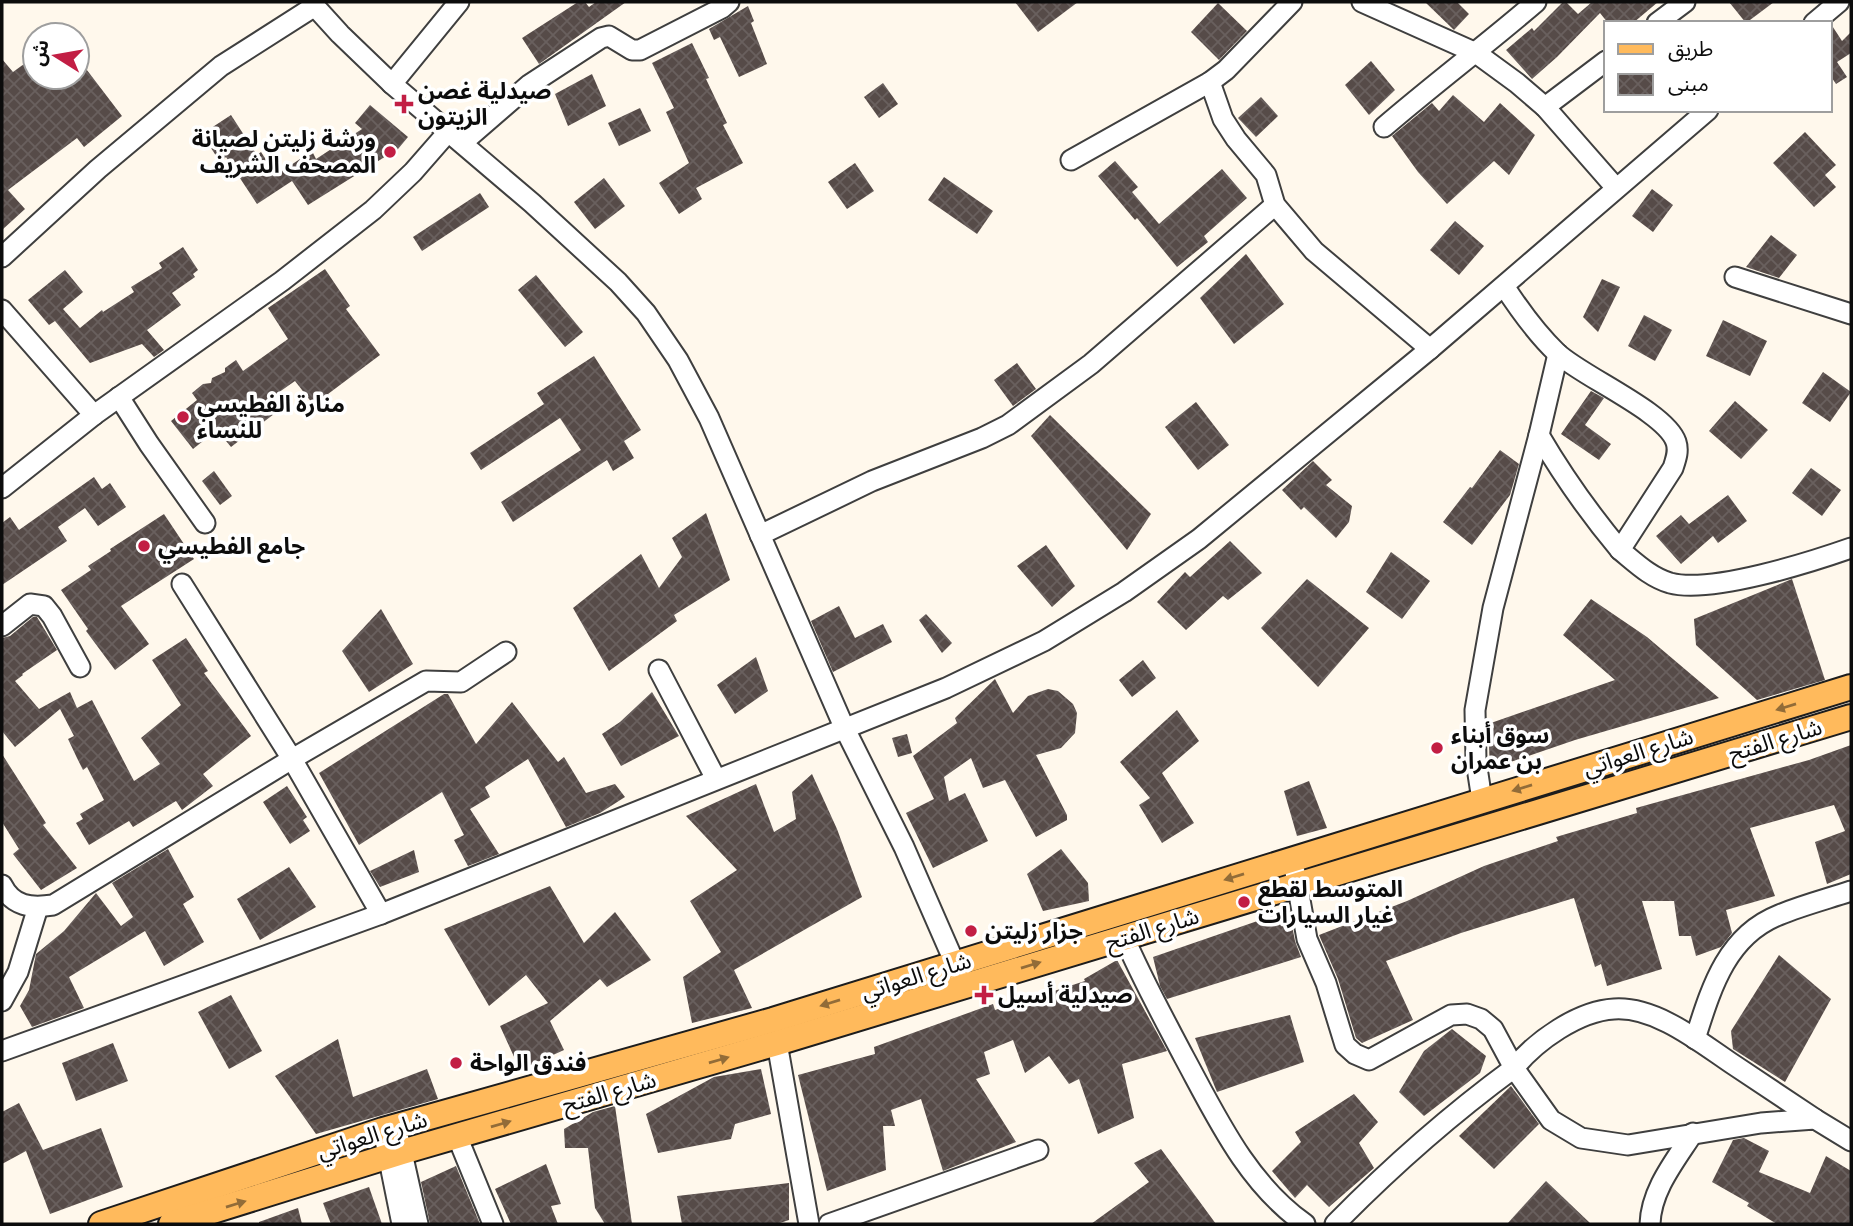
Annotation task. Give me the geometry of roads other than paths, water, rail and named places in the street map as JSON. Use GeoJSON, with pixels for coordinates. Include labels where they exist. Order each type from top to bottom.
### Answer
{"type":"FeatureCollection","features":[{"type":"Feature","properties":{"kind":"main road","name":"شارع العواتي"},"geometry":{"type":"LineString","coordinates":[[101,1224],[390,1128],[773,1020],[960,974],[1291,860],[1851,687]]}},
{"type":"Feature","properties":{"kind":"main road","name":"شارع الفتح"},"geometry":{"type":"LineString","coordinates":[[171,1224],[395,1154],[777,1043],[960,974],[1124,937],[1851,717]]}},
{"type":"Feature","properties":{"kind":"street"},"geometry":{"type":"LineString","coordinates":[[392,84],[459,2]]}},
{"type":"Feature","properties":{"kind":"street"},"geometry":{"type":"LineString","coordinates":[[2,488],[94,415],[282,281],[373,210],[413,172],[455,138],[529,85],[601,38],[609,36],[632,50],[639,50],[729,2]]}},
{"type":"Feature","properties":{"kind":"street"},"geometry":{"type":"LineString","coordinates":[[1071,160],[1210,82],[1226,70],[1292,2]]}},
{"type":"Feature","properties":{"kind":"street"},"geometry":{"type":"LineString","coordinates":[[1362,2],[1476,53],[1545,107],[1616,188]]}},
{"type":"Feature","properties":{"kind":"street"},"geometry":{"type":"LineString","coordinates":[[1384,127],[1536,2]]}},
{"type":"Feature","properties":{"kind":"street"},"geometry":{"type":"LineString","coordinates":[[1660,21],[1685,2]]}},
{"type":"Feature","properties":{"kind":"street"},"geometry":{"type":"LineString","coordinates":[[1816,21],[1839,2]]}},
{"type":"Feature","properties":{"kind":"street"},"geometry":{"type":"LineString","coordinates":[[2,257],[98,169],[221,66],[313,4],[392,84],[600,266],[646,313],[678,360],[709,418],[844,727],[904,848],[960,974]]}},
{"type":"Feature","properties":{"kind":"street"},"geometry":{"type":"LineString","coordinates":[[1545,107],[1604,63]]}},
{"type":"Feature","properties":{"kind":"street"},"geometry":{"type":"LineString","coordinates":[[1210,82],[1223,118],[1236,139],[1266,175],[1275,205],[1314,251],[1430,349]]}},
{"type":"Feature","properties":{"kind":"street"},"geometry":{"type":"LineString","coordinates":[[2,1051],[381,914],[946,688],[1044,641],[1124,592],[1199,539],[1430,349],[1706,112]]}},
{"type":"Feature","properties":{"kind":"street"},"geometry":{"type":"LineString","coordinates":[[760,536],[872,481],[982,438],[1008,425],[1091,364],[1275,205]]}},
{"type":"Feature","properties":{"kind":"street"},"geometry":{"type":"LineString","coordinates":[[1735,277],[1851,314]]}},
{"type":"Feature","properties":{"kind":"street"},"geometry":{"type":"LineString","coordinates":[[1504,286],[1558,354],[1662,424],[1676,440],[1678,454],[1673,468],[1620,550]]}},
{"type":"Feature","properties":{"kind":"street"},"geometry":{"type":"LineString","coordinates":[[2,310],[94,415]]}},
{"type":"Feature","properties":{"kind":"street"},"geometry":{"type":"LineString","coordinates":[[1482,800],[1476,761],[1475,710],[1493,608],[1558,354]]}},
{"type":"Feature","properties":{"kind":"street"},"geometry":{"type":"LineString","coordinates":[[119,397],[205,523]]}},
{"type":"Feature","properties":{"kind":"street"},"geometry":{"type":"LineString","coordinates":[[1539,435],[1591,516],[1620,550],[1653,577],[1673,584],[1715,584],[1806,564],[1851,548]]}},
{"type":"Feature","properties":{"kind":"street"},"geometry":{"type":"LineString","coordinates":[[182,584],[292,759],[381,914]]}},
{"type":"Feature","properties":{"kind":"street"},"geometry":{"type":"LineString","coordinates":[[2,626],[30,604],[44,606],[80,667]]}},
{"type":"Feature","properties":{"kind":"street"},"geometry":{"type":"LineString","coordinates":[[2,885],[14,901],[26,906],[53,905],[292,759],[426,681],[461,682],[506,652]]}},
{"type":"Feature","properties":{"kind":"street"},"geometry":{"type":"LineString","coordinates":[[659,670],[716,779]]}},
{"type":"Feature","properties":{"kind":"street"},"geometry":{"type":"LineString","coordinates":[[1291,860],[1299,884],[1307,939],[1326,983],[1345,1045],[1355,1054],[1369,1060],[1451,1015],[1466,1014],[1481,1019],[1493,1029],[1514,1068],[1551,1120],[1581,1138],[1628,1144],[1693,1133],[1815,1119]]}},
{"type":"Feature","properties":{"kind":"street"},"geometry":{"type":"LineString","coordinates":[[1695,1039],[1718,976],[1730,952],[1749,932],[1778,915],[1851,891]]}},
{"type":"Feature","properties":{"kind":"street"},"geometry":{"type":"LineString","coordinates":[[2,1001],[18,972],[38,907]]}},
{"type":"Feature","properties":{"kind":"street"},"geometry":{"type":"LineString","coordinates":[[1124,937],[1146,989],[1218,1121],[1253,1174],[1283,1208],[1305,1224]]}},
{"type":"Feature","properties":{"kind":"street"},"geometry":{"type":"LineString","coordinates":[[1335,1224],[1405,1156],[1469,1101],[1570,1023],[1596,1011],[1616,1008],[1654,1017],[1675,1026],[1851,1141]]}},
{"type":"Feature","properties":{"kind":"street"},"geometry":{"type":"LineString","coordinates":[[777,1043],[809,1224]]}},
{"type":"Feature","properties":{"kind":"street"},"geometry":{"type":"LineString","coordinates":[[390,1128],[402,1224]]}},
{"type":"Feature","properties":{"kind":"street"},"geometry":{"type":"LineString","coordinates":[[1650,1224],[1650,1210],[1660,1186],[1693,1133]]}},
{"type":"Feature","properties":{"kind":"street"},"geometry":{"type":"LineString","coordinates":[[457,1136],[493,1224]]}},
{"type":"Feature","properties":{"kind":"street"},"geometry":{"type":"LineString","coordinates":[[829,1224],[1038,1150]]}},
{"type":"Feature","properties":{"kind":"street"},"geometry":{"type":"LineString","coordinates":[[395,1154],[418,1224]]}},
{"type":"Feature","properties":{"kind":"place","name":"صيدلية غصن الزيتون"},"geometry":{"type":"Point","coordinates":[404,104]}},
{"type":"Feature","properties":{"kind":"place","name":"ورشة زليتن لصيانة المصحف الشريف"},"geometry":{"type":"Point","coordinates":[390,152]}},
{"type":"Feature","properties":{"kind":"place","name":"منارة الفطيسي للنساء"},"geometry":{"type":"Point","coordinates":[183,417]}},
{"type":"Feature","properties":{"kind":"place","name":"جامع الفطيسي"},"geometry":{"type":"Point","coordinates":[144,546]}},
{"type":"Feature","properties":{"kind":"place","name":"سوق أبناء بن عمران"},"geometry":{"type":"Point","coordinates":[1437,748]}},
{"type":"Feature","properties":{"kind":"place","name":"المتوسط لقطع غيار السيارات"},"geometry":{"type":"Point","coordinates":[1244,902]}},
{"type":"Feature","properties":{"kind":"place","name":"جزار زليتن"},"geometry":{"type":"Point","coordinates":[971,931]}},
{"type":"Feature","properties":{"kind":"place","name":"صيدلية أسيل"},"geometry":{"type":"Point","coordinates":[984,995]}},
{"type":"Feature","properties":{"kind":"place","name":"فندق الواحة"},"geometry":{"type":"Point","coordinates":[456,1063]}}]}
